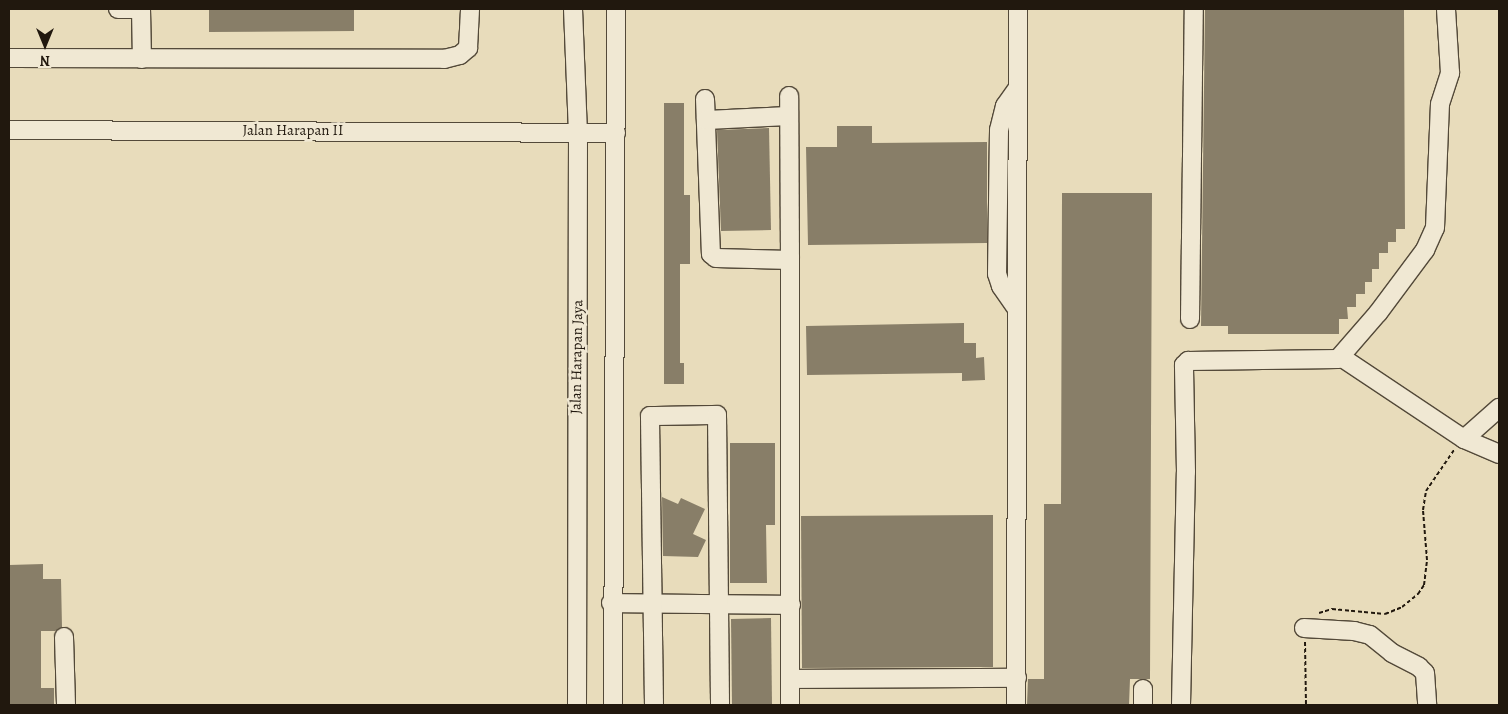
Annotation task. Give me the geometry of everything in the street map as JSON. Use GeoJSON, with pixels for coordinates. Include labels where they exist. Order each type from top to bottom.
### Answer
{"type":"FeatureCollection","features":[{"type":"Feature","properties":{"kind":"street"},"geometry":{"type":"LineString","coordinates":[[118,9],[141,9],[142,59]]}},
{"type":"Feature","properties":{"kind":"street"},"geometry":{"type":"LineString","coordinates":[[9,58],[444,59],[460,55],[468,48],[470,9]]}},
{"type":"Feature","properties":{"kind":"street","name":"Jalan Harapan Jaya"},"geometry":{"type":"LineString","coordinates":[[573,9],[578,132],[577,705]]}},
{"type":"Feature","properties":{"kind":"street"},"geometry":{"type":"LineString","coordinates":[[613,705],[611,603],[617,164],[616,9]]}},
{"type":"Feature","properties":{"kind":"street"},"geometry":{"type":"LineString","coordinates":[[1016,705],[1018,9]]}},
{"type":"Feature","properties":{"kind":"street"},"geometry":{"type":"LineString","coordinates":[[1190,318],[1194,9]]}},
{"type":"Feature","properties":{"kind":"street"},"geometry":{"type":"LineString","coordinates":[[1181,705],[1186,472],[1184,365],[1188,362],[1328,360],[1341,357],[1425,250],[1435,228],[1440,104],[1450,73],[1446,9]]}},
{"type":"Feature","properties":{"kind":"street"},"geometry":{"type":"LineString","coordinates":[[789,96],[790,705]]}},
{"type":"Feature","properties":{"kind":"street"},"geometry":{"type":"LineString","coordinates":[[705,99],[711,254],[716,258],[790,260]]}},
{"type":"Feature","properties":{"kind":"street"},"geometry":{"type":"LineString","coordinates":[[706,120],[789,116]]}},
{"type":"Feature","properties":{"kind":"street","name":"Jalan Harapan II"},"geometry":{"type":"LineString","coordinates":[[9,130],[616,133]]}},
{"type":"Feature","properties":{"kind":"street"},"geometry":{"type":"LineString","coordinates":[[1341,357],[1464,439],[1499,454]]}},
{"type":"Feature","properties":{"kind":"street"},"geometry":{"type":"LineString","coordinates":[[1464,439],[1499,408]]}},
{"type":"Feature","properties":{"kind":"street"},"geometry":{"type":"LineString","coordinates":[[654,705],[650,416],[717,415],[720,705]]}},
{"type":"Feature","properties":{"kind":"street"},"geometry":{"type":"LineString","coordinates":[[611,603],[791,606]]}},
{"type":"Feature","properties":{"kind":"street"},"geometry":{"type":"LineString","coordinates":[[1304,628],[1354,630],[1370,635],[1392,654],[1419,667],[1425,674],[1427,705]]}},
{"type":"Feature","properties":{"kind":"street"},"geometry":{"type":"LineString","coordinates":[[64,638],[66,705]]}},
{"type":"Feature","properties":{"kind":"street"},"geometry":{"type":"LineString","coordinates":[[791,678],[1017,678]]}},
{"type":"Feature","properties":{"kind":"path"},"geometry":{"type":"LineString","coordinates":[[1306,705],[1304,628],[1325,610],[1385,614],[1402,607],[1418,594],[1424,585],[1427,560],[1423,510],[1426,491],[1445,459],[1464,439]]}},
{"type":"Feature","properties":{"kind":"building"},"geometry":{"type":"Polygon","coordinates":[[[209,9],[354,9],[354,31],[209,32],[209,9]]]}},
{"type":"Feature","properties":{"kind":"building"},"geometry":{"type":"Polygon","coordinates":[[[1205,9],[1404,9],[1405,229],[1396,229],[1396,242],[1388,242],[1388,253],[1379,253],[1379,269],[1372,269],[1372,282],[1365,282],[1365,294],[1356,294],[1356,307],[1347,307],[1348,319],[1339,319],[1339,334],[1228,334],[1228,326],[1201,326],[1205,9]]]}},
{"type":"Feature","properties":{"kind":"building"},"geometry":{"type":"Polygon","coordinates":[[[664,103],[684,103],[684,195],[690,195],[690,264],[680,264],[680,363],[684,363],[684,384],[664,384],[664,103]]]}},
{"type":"Feature","properties":{"kind":"building"},"geometry":{"type":"Polygon","coordinates":[[[837,126],[872,126],[872,143],[987,142],[987,243],[808,245],[806,147],[837,147],[837,126]]]}},
{"type":"Feature","properties":{"kind":"building"},"geometry":{"type":"Polygon","coordinates":[[[769,128],[771,230],[721,231],[717,130],[769,128]]]}},
{"type":"Feature","properties":{"kind":"building"},"geometry":{"type":"Polygon","coordinates":[[[1062,193],[1152,193],[1150,679],[1130,679],[1129,705],[1027,705],[1028,679],[1044,679],[1044,504],[1061,504],[1062,193]]]}},
{"type":"Feature","properties":{"kind":"building"},"geometry":{"type":"Polygon","coordinates":[[[964,323],[964,343],[976,343],[976,358],[984,357],[985,380],[962,381],[962,373],[807,375],[806,326],[964,323]]]}},
{"type":"Feature","properties":{"kind":"building"},"geometry":{"type":"Polygon","coordinates":[[[730,443],[775,443],[775,525],[766,525],[767,583],[730,583],[730,443]]]}},
{"type":"Feature","properties":{"kind":"building"},"geometry":{"type":"Polygon","coordinates":[[[662,497],[678,504],[681,498],[705,509],[693,534],[706,540],[698,557],[663,556],[662,497]]]}},
{"type":"Feature","properties":{"kind":"building"},"geometry":{"type":"Polygon","coordinates":[[[993,515],[993,667],[802,668],[801,516],[993,515]]]}},
{"type":"Feature","properties":{"kind":"building"},"geometry":{"type":"Polygon","coordinates":[[[43,564],[43,579],[61,579],[62,627],[55,631],[41,631],[41,688],[54,688],[54,705],[9,705],[9,565],[43,564]]]}},
{"type":"Feature","properties":{"kind":"building"},"geometry":{"type":"Polygon","coordinates":[[[771,618],[772,705],[732,705],[731,619],[771,618]]]}}]}
